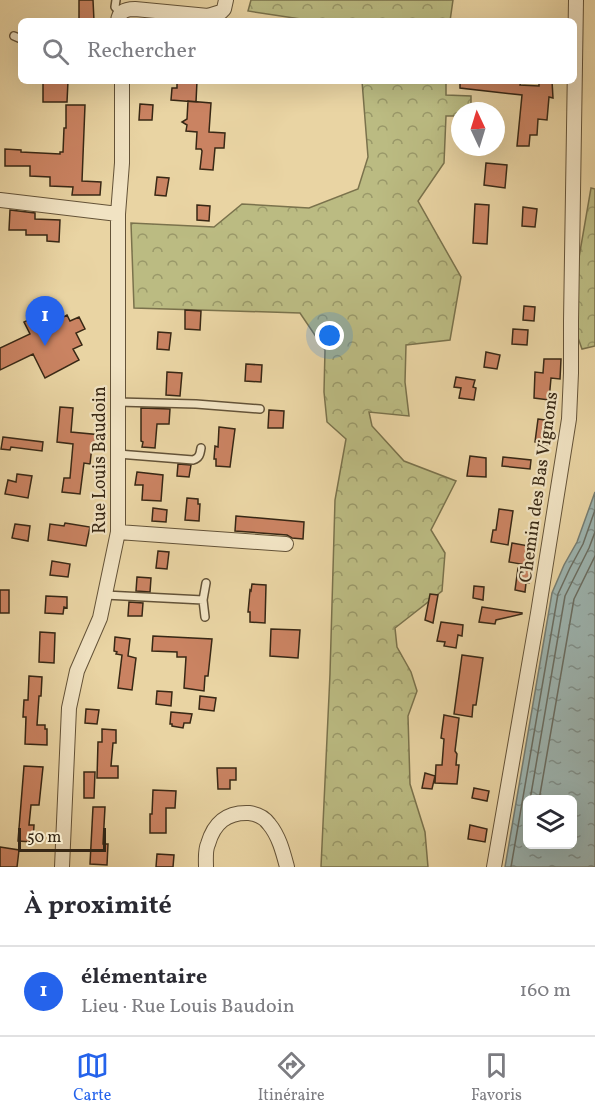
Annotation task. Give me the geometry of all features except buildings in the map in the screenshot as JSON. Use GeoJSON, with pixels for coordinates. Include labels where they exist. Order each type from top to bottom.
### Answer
{"type":"FeatureCollection","features":[{"type":"Feature","properties":{"kind":"street"},"geometry":{"type":"LineString","coordinates":[[120,17],[125,10],[135,9],[216,15],[224,9],[226,0]]}},
{"type":"Feature","properties":{"kind":"street","name":"Chemin des Bas Vignons"},"geometry":{"type":"LineString","coordinates":[[576,0],[576,18]]}},
{"type":"Feature","properties":{"kind":"street","name":"Rue Louis Baudoin"},"geometry":{"type":"LineString","coordinates":[[62,867],[69,708],[78,670],[100,618],[118,532],[118,214],[122,163],[122,84]]}},
{"type":"Feature","properties":{"kind":"street","name":"Chemin des Bas Vignons"},"geometry":{"type":"LineString","coordinates":[[494,867],[569,419],[575,84]]}},
{"type":"Feature","properties":{"kind":"street"},"geometry":{"type":"LineString","coordinates":[[0,200],[118,214]]}},
{"type":"Feature","properties":{"kind":"street"},"geometry":{"type":"LineString","coordinates":[[118,532],[286,544]]}},
{"type":"Feature","properties":{"kind":"street"},"geometry":{"type":"LineString","coordinates":[[206,867],[207,845],[216,826],[226,816],[241,813],[257,814],[268,822],[278,837],[286,867]]}},
{"type":"Feature","properties":{"kind":"lane"},"geometry":{"type":"LineString","coordinates":[[116,0],[115,7],[120,17]]}},
{"type":"Feature","properties":{"kind":"lane"},"geometry":{"type":"LineString","coordinates":[[117,402],[196,404],[260,409]]}},
{"type":"Feature","properties":{"kind":"lane"},"geometry":{"type":"LineString","coordinates":[[118,454],[193,460],[198,458],[201,448]]}},
{"type":"Feature","properties":{"kind":"lane"},"geometry":{"type":"LineString","coordinates":[[205,616],[203,600],[206,583]]}},
{"type":"Feature","properties":{"kind":"lane"},"geometry":{"type":"LineString","coordinates":[[105,595],[203,600]]}},
{"type":"Feature","properties":{"kind":"green space"},"geometry":{"type":"Polygon","coordinates":[[[251,0],[453,0],[450,18],[294,18],[248,11],[251,0]]]}},
{"type":"Feature","properties":{"kind":"green space"},"geometry":{"type":"Polygon","coordinates":[[[362,84],[446,84],[446,95],[471,96],[471,102],[451,102],[451,116],[446,116],[444,163],[418,201],[461,277],[450,340],[406,345],[405,382],[409,416],[369,412],[372,426],[404,461],[456,481],[431,530],[445,553],[442,591],[395,628],[397,647],[411,672],[417,691],[408,716],[410,784],[425,832],[428,867],[321,867],[335,500],[346,439],[327,422],[324,392],[325,350],[300,313],[134,308],[131,223],[214,227],[242,204],[309,208],[358,189],[368,157],[362,84]]]}},
{"type":"Feature","properties":{"kind":"green space"},"geometry":{"type":"Polygon","coordinates":[[[591,188],[595,189],[595,346],[582,349],[572,321],[577,269],[591,188]]]}},
{"type":"Feature","properties":{"kind":"water"},"geometry":{"type":"Polygon","coordinates":[[[595,492],[595,867],[505,867],[552,593],[577,542],[595,492]]]}},
{"type":"Feature","properties":{"kind":"place","name":"élémentaire"},"geometry":{"type":"Point","coordinates":[45,346]}}]}
